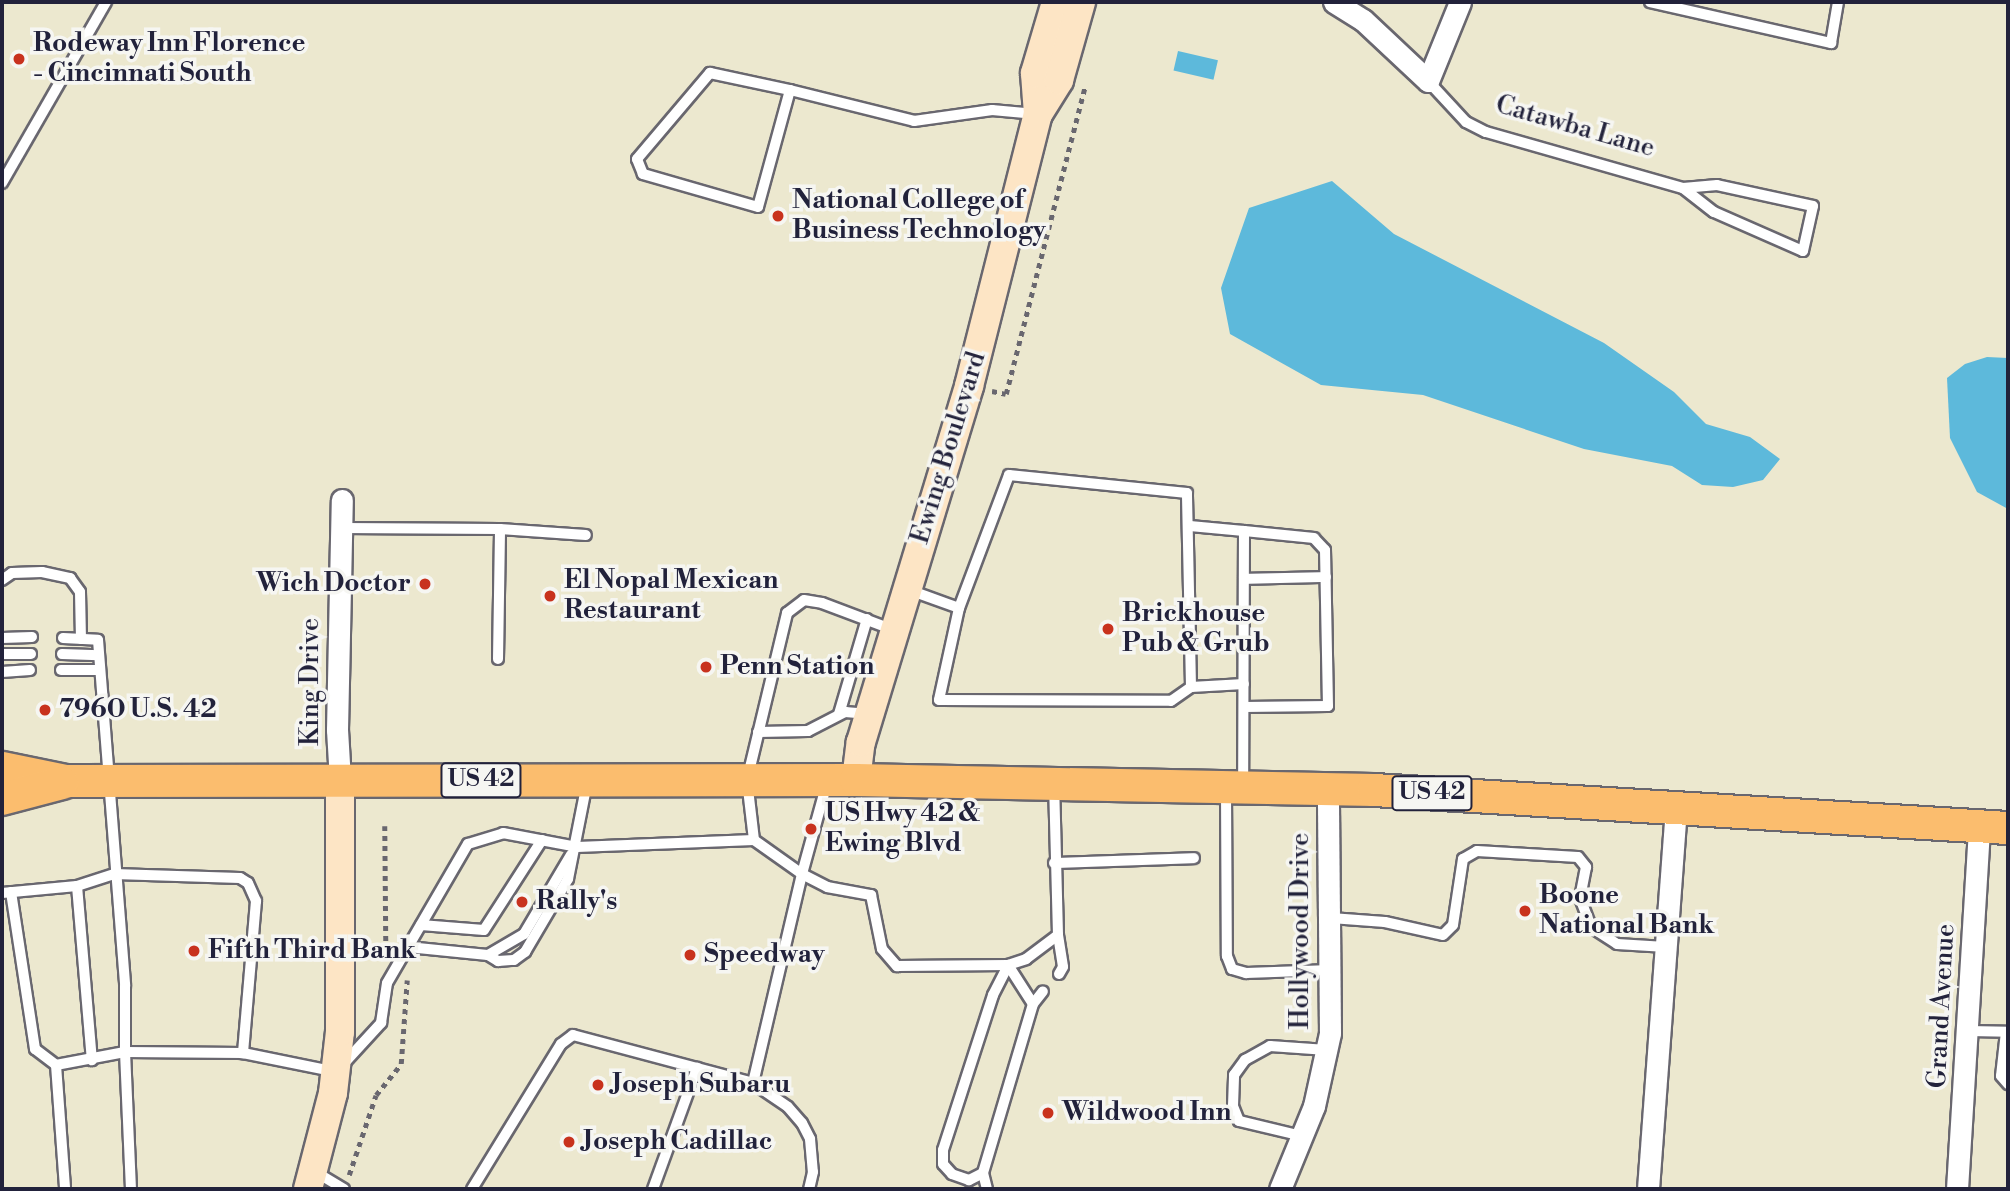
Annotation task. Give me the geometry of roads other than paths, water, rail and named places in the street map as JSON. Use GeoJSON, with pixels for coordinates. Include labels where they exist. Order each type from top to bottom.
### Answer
{"type":"FeatureCollection","features":[{"type":"Feature","properties":{"kind":"main road","name":"US 42"},"geometry":{"type":"LineString","coordinates":[[2,768],[66,781],[842,780],[1328,790],[1676,805],[1993,827]]}},
{"type":"Feature","properties":{"kind":"main road","name":"US 42"},"geometry":{"type":"LineString","coordinates":[[2,799],[66,781]]}},
{"type":"Feature","properties":{"kind":"street","name":"Ewing Boulevard"},"geometry":{"type":"LineString","coordinates":[[1038,114],[1035,73],[1056,2]]}},
{"type":"Feature","properties":{"kind":"street","name":"Ewing Boulevard"},"geometry":{"type":"LineString","coordinates":[[842,780],[869,714],[969,386],[1038,114],[1059,80],[1081,2]]}},
{"type":"Feature","properties":{"kind":"street","name":"Catawba Lane"},"geometry":{"type":"LineString","coordinates":[[1334,2],[1363,20],[1428,81]]}},
{"type":"Feature","properties":{"kind":"street"},"geometry":{"type":"LineString","coordinates":[[1428,81],[1460,2]]}},
{"type":"Feature","properties":{"kind":"street","name":"King Drive"},"geometry":{"type":"LineString","coordinates":[[340,780],[337,730],[342,500]]}},
{"type":"Feature","properties":{"kind":"street"},"geometry":{"type":"LineString","coordinates":[[311,1180],[336,1072],[340,1032],[340,780]]}},
{"type":"Feature","properties":{"kind":"street","name":"Hollywood Drive"},"geometry":{"type":"LineString","coordinates":[[1280,1189],[1302,1136],[1327,1049],[1332,970],[1328,790]]}},
{"type":"Feature","properties":{"kind":"street"},"geometry":{"type":"LineString","coordinates":[[1648,1189],[1676,805]]}},
{"type":"Feature","properties":{"kind":"street","name":"Grand Avenue"},"geometry":{"type":"LineString","coordinates":[[1957,1189],[1969,1031],[1993,827]]}},
{"type":"Feature","properties":{"kind":"lane"},"geometry":{"type":"LineString","coordinates":[[2,183],[106,2]]}},
{"type":"Feature","properties":{"kind":"lane"},"geometry":{"type":"LineString","coordinates":[[1650,2],[1831,43],[1838,2]]}},
{"type":"Feature","properties":{"kind":"lane"},"geometry":{"type":"LineString","coordinates":[[790,90],[758,208],[642,174],[637,159],[709,73],[790,90],[915,121],[992,110],[1038,114]]}},
{"type":"Feature","properties":{"kind":"lane","name":"Catawba Lane"},"geometry":{"type":"LineString","coordinates":[[1428,81],[1465,122],[1486,132],[1683,188],[1717,185],[1813,206],[1803,251],[1714,212],[1683,188]]}},
{"type":"Feature","properties":{"kind":"lane"},"geometry":{"type":"LineString","coordinates":[[1191,687],[1190,526],[1186,494],[1009,475],[959,608],[939,700],[1171,701],[1191,687],[1244,684]]}},
{"type":"Feature","properties":{"kind":"lane"},"geometry":{"type":"LineString","coordinates":[[1190,526],[1314,538],[1325,550],[1328,706],[1244,707]]}},
{"type":"Feature","properties":{"kind":"lane"},"geometry":{"type":"LineString","coordinates":[[342,528],[500,529],[586,535]]}},
{"type":"Feature","properties":{"kind":"lane"},"geometry":{"type":"LineString","coordinates":[[498,659],[500,529]]}},
{"type":"Feature","properties":{"kind":"lane"},"geometry":{"type":"LineString","coordinates":[[1244,531],[1244,707],[1226,863],[1227,956],[1232,969],[1246,973],[1332,970]]}},
{"type":"Feature","properties":{"kind":"lane"},"geometry":{"type":"LineString","coordinates":[[2,580],[12,573],[32,572],[70,578],[80,592],[81,639]]}},
{"type":"Feature","properties":{"kind":"lane"},"geometry":{"type":"LineString","coordinates":[[1244,579],[1326,577]]}},
{"type":"Feature","properties":{"kind":"lane"},"geometry":{"type":"LineString","coordinates":[[906,589],[959,608]]}},
{"type":"Feature","properties":{"kind":"lane"},"geometry":{"type":"LineString","coordinates":[[754,840],[747,780],[776,649],[794,604],[822,603],[894,630]]}},
{"type":"Feature","properties":{"kind":"lane"},"geometry":{"type":"LineString","coordinates":[[839,714],[867,619]]}},
{"type":"Feature","properties":{"kind":"lane"},"geometry":{"type":"LineString","coordinates":[[2,638],[32,637]]}},
{"type":"Feature","properties":{"kind":"lane"},"geometry":{"type":"LineString","coordinates":[[64,638],[98,640],[106,781],[125,986],[131,1189]]}},
{"type":"Feature","properties":{"kind":"lane"},"geometry":{"type":"LineString","coordinates":[[2,654],[31,654]]}},
{"type":"Feature","properties":{"kind":"lane"},"geometry":{"type":"LineString","coordinates":[[62,654],[99,655]]}},
{"type":"Feature","properties":{"kind":"lane"},"geometry":{"type":"LineString","coordinates":[[2,671],[30,670]]}},
{"type":"Feature","properties":{"kind":"lane"},"geometry":{"type":"LineString","coordinates":[[61,670],[100,670]]}},
{"type":"Feature","properties":{"kind":"lane"},"geometry":{"type":"LineString","coordinates":[[758,732],[808,731],[839,714],[869,714]]}},
{"type":"Feature","properties":{"kind":"lane"},"geometry":{"type":"LineString","coordinates":[[408,947],[488,955],[498,961],[514,960],[525,952],[568,879],[577,847],[588,780]]}},
{"type":"Feature","properties":{"kind":"lane"},"geometry":{"type":"LineString","coordinates":[[753,1083],[802,874],[842,780]]}},
{"type":"Feature","properties":{"kind":"lane"},"geometry":{"type":"LineString","coordinates":[[1054,785],[1054,863],[1058,935],[1063,967],[1059,974]]}},
{"type":"Feature","properties":{"kind":"lane"},"geometry":{"type":"LineString","coordinates":[[243,1053],[256,901],[252,891],[240,878],[114,874],[76,886],[7,893],[35,1049],[56,1065],[125,1052],[243,1053],[336,1072],[382,1023],[387,983],[468,844],[503,832],[577,847],[754,840],[802,874],[827,887],[871,895],[882,950],[897,966],[1007,965],[1026,959],[1058,935]]}},
{"type":"Feature","properties":{"kind":"lane"},"geometry":{"type":"LineString","coordinates":[[421,925],[484,930],[542,840]]}},
{"type":"Feature","properties":{"kind":"lane"},"geometry":{"type":"LineString","coordinates":[[1331,918],[1385,922],[1443,935],[1453,925],[1463,859],[1493,851],[1578,857],[1586,867],[1580,898],[1591,927],[1617,944],[1666,947]]}},
{"type":"Feature","properties":{"kind":"lane"},"geometry":{"type":"LineString","coordinates":[[1054,863],[1194,858]]}},
{"type":"Feature","properties":{"kind":"lane"},"geometry":{"type":"LineString","coordinates":[[76,886],[92,1060]]}},
{"type":"Feature","properties":{"kind":"lane"},"geometry":{"type":"LineString","coordinates":[[1007,965],[1033,1004]]}},
{"type":"Feature","properties":{"kind":"lane"},"geometry":{"type":"LineString","coordinates":[[983,1173],[969,1180],[952,1174],[943,1164],[943,1150],[993,995],[1007,965]]}},
{"type":"Feature","properties":{"kind":"lane"},"geometry":{"type":"LineString","coordinates":[[987,1189],[983,1173],[1033,1004],[1043,991]]}},
{"type":"Feature","properties":{"kind":"lane"},"geometry":{"type":"LineString","coordinates":[[1969,1031],[2007,1032],[2001,1076],[2008,1084]]}},
{"type":"Feature","properties":{"kind":"lane"},"geometry":{"type":"LineString","coordinates":[[472,1189],[561,1044],[573,1035],[753,1083],[788,1107],[802,1123],[810,1139],[813,1172],[809,1189]]}},
{"type":"Feature","properties":{"kind":"lane"},"geometry":{"type":"LineString","coordinates":[[1302,1136],[1239,1121],[1233,1106],[1234,1075],[1245,1060],[1270,1046],[1327,1049]]}},
{"type":"Feature","properties":{"kind":"lane"},"geometry":{"type":"LineString","coordinates":[[56,1065],[65,1189]]}},
{"type":"Feature","properties":{"kind":"lane"},"geometry":{"type":"LineString","coordinates":[[653,1189],[697,1068]]}},
{"type":"Feature","properties":{"kind":"lane"},"geometry":{"type":"LineString","coordinates":[[311,1180],[344,1189]]}},
{"type":"Feature","properties":{"kind":"water"},"geometry":{"type":"Polygon","coordinates":[[[1178,51],[1218,60],[1213,80],[1174,70],[1178,51]]]}},
{"type":"Feature","properties":{"kind":"water"},"geometry":{"type":"Polygon","coordinates":[[[1332,181],[1394,234],[1604,343],[1674,392],[1706,424],[1750,437],[1780,459],[1763,480],[1733,487],[1702,485],[1672,466],[1584,449],[1423,395],[1321,385],[1230,334],[1221,288],[1249,208],[1332,181]]]}},
{"type":"Feature","properties":{"kind":"water"},"geometry":{"type":"Polygon","coordinates":[[[1987,357],[2008,358],[2008,509],[1977,492],[1950,438],[1947,378],[1965,364],[1987,357]]]}},
{"type":"Feature","properties":{"kind":"place","name":"Rodeway Inn Florence - Cincinnati South"},"geometry":{"type":"Point","coordinates":[19,59]}},
{"type":"Feature","properties":{"kind":"place","name":"National College of Business Technology"},"geometry":{"type":"Point","coordinates":[778,216]}},
{"type":"Feature","properties":{"kind":"place","name":"Wich Doctor"},"geometry":{"type":"Point","coordinates":[425,584]}},
{"type":"Feature","properties":{"kind":"place","name":"El Nopal Mexican Restaurant"},"geometry":{"type":"Point","coordinates":[550,596]}},
{"type":"Feature","properties":{"kind":"place","name":"Brickhouse Pub & Grub"},"geometry":{"type":"Point","coordinates":[1108,629]}},
{"type":"Feature","properties":{"kind":"place","name":"Penn Station"},"geometry":{"type":"Point","coordinates":[706,667]}},
{"type":"Feature","properties":{"kind":"place","name":"7960 U.S. 42"},"geometry":{"type":"Point","coordinates":[45,710]}},
{"type":"Feature","properties":{"kind":"place","name":"US Hwy 42 & Ewing Blvd"},"geometry":{"type":"Point","coordinates":[811,829]}},
{"type":"Feature","properties":{"kind":"place","name":"Rally's"},"geometry":{"type":"Point","coordinates":[522,902]}},
{"type":"Feature","properties":{"kind":"place","name":"Boone National Bank"},"geometry":{"type":"Point","coordinates":[1525,911]}},
{"type":"Feature","properties":{"kind":"place","name":"Fifth Third Bank"},"geometry":{"type":"Point","coordinates":[194,951]}},
{"type":"Feature","properties":{"kind":"place","name":"Speedway"},"geometry":{"type":"Point","coordinates":[690,955]}},
{"type":"Feature","properties":{"kind":"place","name":"Joseph Subaru"},"geometry":{"type":"Point","coordinates":[598,1085]}},
{"type":"Feature","properties":{"kind":"place","name":"Wildwood Inn"},"geometry":{"type":"Point","coordinates":[1048,1113]}},
{"type":"Feature","properties":{"kind":"place","name":"Joseph Cadillac"},"geometry":{"type":"Point","coordinates":[569,1142]}}]}
